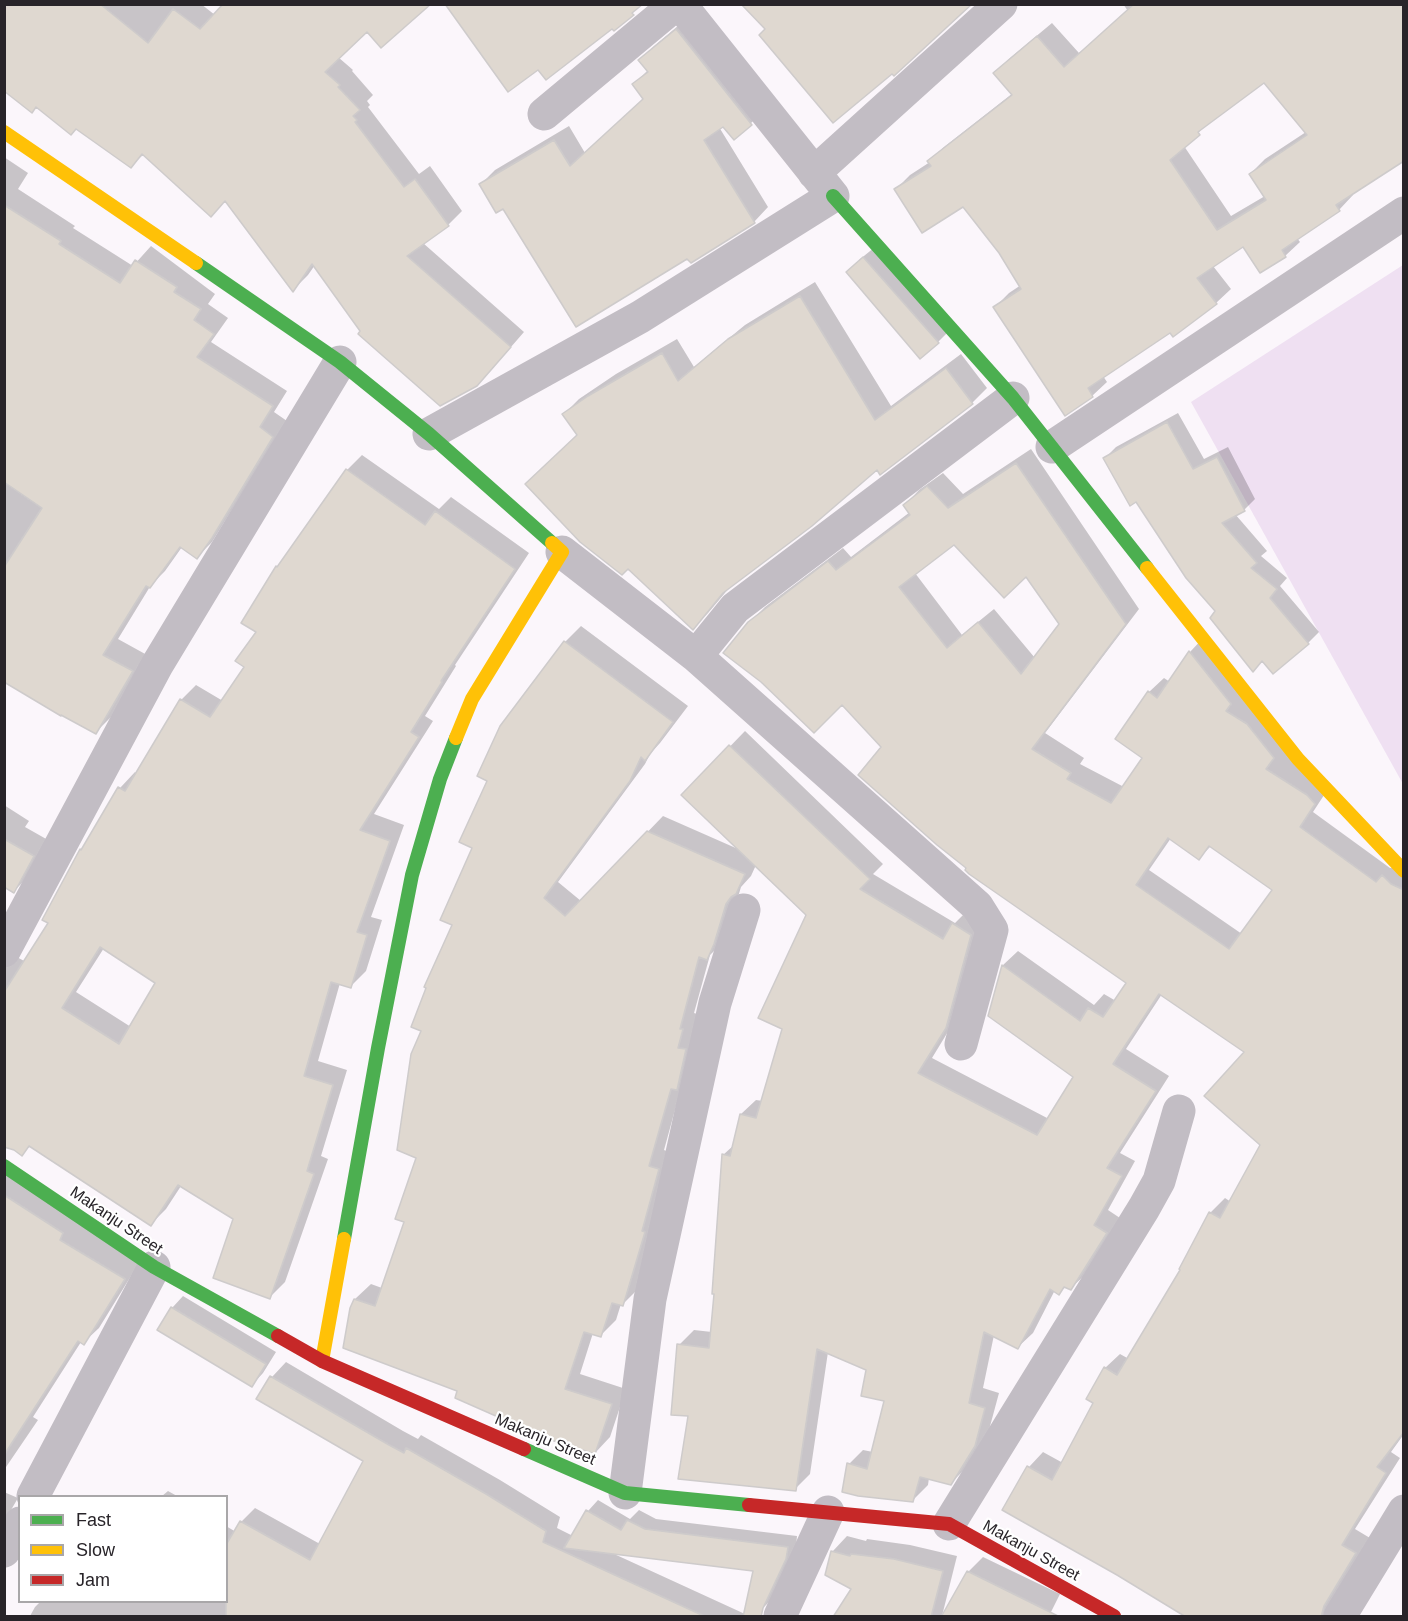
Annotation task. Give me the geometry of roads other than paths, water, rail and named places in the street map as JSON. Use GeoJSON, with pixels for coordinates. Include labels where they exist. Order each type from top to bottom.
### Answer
{"type":"FeatureCollection","features":[{"type":"Feature","properties":{"kind":"street"},"geometry":{"type":"LineString","coordinates":[[544,114],[678,4],[823,184],[1013,399],[1298,759],[1404,871]]}},
{"type":"Feature","properties":{"kind":"street"},"geometry":{"type":"LineString","coordinates":[[429,434],[640,317],[823,184],[1001,4]]}},
{"type":"Feature","properties":{"kind":"street"},"geometry":{"type":"LineString","coordinates":[[4,132],[340,362],[429,434],[562,552],[696,656],[976,906],[992,930],[961,1044]]}},
{"type":"Feature","properties":{"kind":"street"},"geometry":{"type":"LineString","coordinates":[[1052,447],[1404,213]]}},
{"type":"Feature","properties":{"kind":"street"},"geometry":{"type":"LineString","coordinates":[[4,951],[157,665],[340,362]]}},
{"type":"Feature","properties":{"kind":"street"},"geometry":{"type":"LineString","coordinates":[[696,656],[735,608],[1013,399]]}},
{"type":"Feature","properties":{"kind":"street"},"geometry":{"type":"LineString","coordinates":[[322,1361],[378,1048],[412,874],[437,790],[472,699],[562,552]]}},
{"type":"Feature","properties":{"kind":"street"},"geometry":{"type":"LineString","coordinates":[[625,1492],[650,1299],[715,1003],[744,909]]}},
{"type":"Feature","properties":{"kind":"street"},"geometry":{"type":"LineString","coordinates":[[949,1524],[1144,1208],[1159,1181],[1179,1111]]}},
{"type":"Feature","properties":{"kind":"street","name":"Makanju Street"},"geometry":{"type":"LineString","coordinates":[[4,1166],[154,1267],[322,1361],[625,1492],[949,1524],[1114,1617]]}},
{"type":"Feature","properties":{"kind":"street"},"geometry":{"type":"LineString","coordinates":[[34,1495],[154,1267]]}},
{"type":"Feature","properties":{"kind":"street"},"geometry":{"type":"LineString","coordinates":[[1340,1617],[1404,1511]]}},
{"type":"Feature","properties":{"kind":"street"},"geometry":{"type":"LineString","coordinates":[[780,1617],[828,1512]]}},
{"type":"Feature","properties":{"kind":"street"},"geometry":{"type":"LineString","coordinates":[[4,1551],[18,1526]]}}]}
